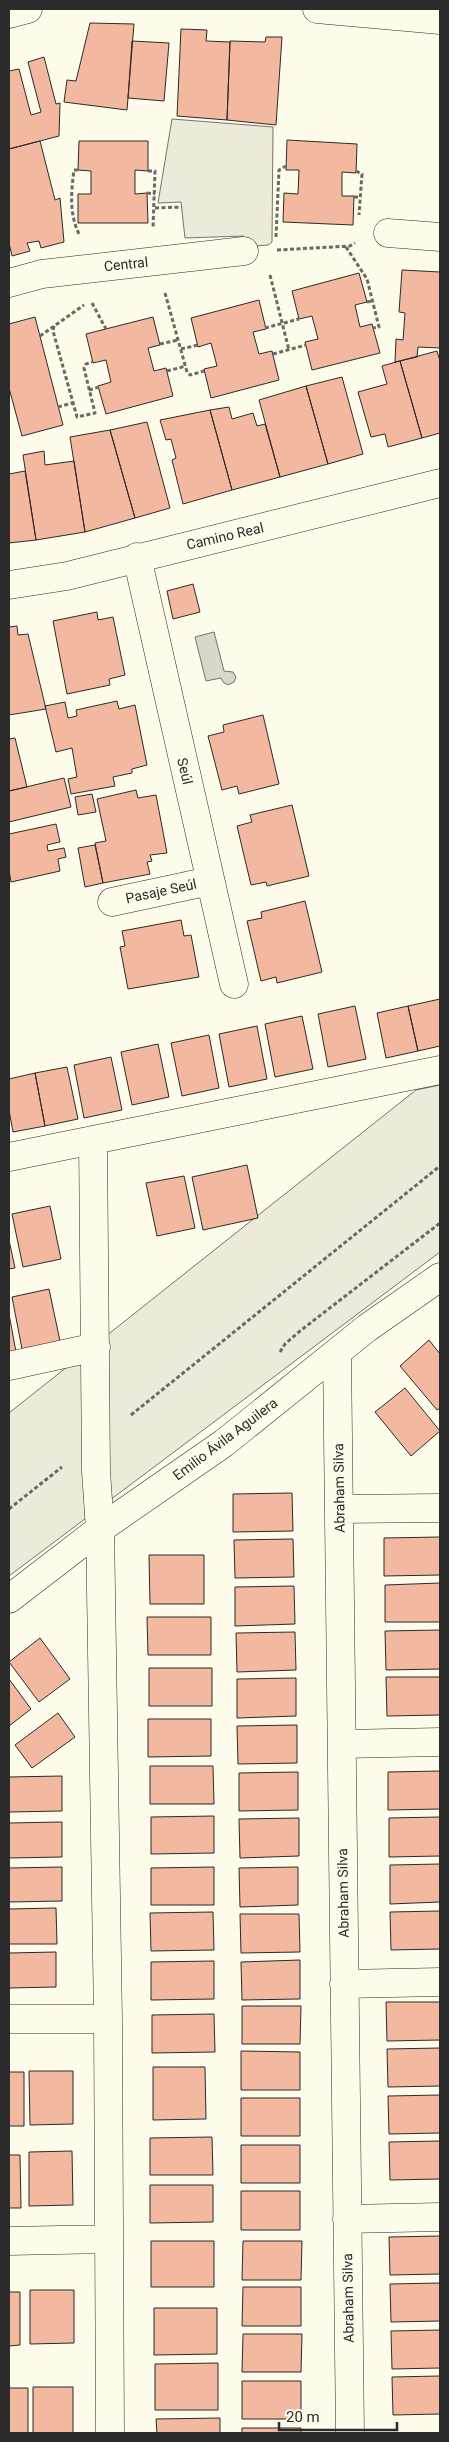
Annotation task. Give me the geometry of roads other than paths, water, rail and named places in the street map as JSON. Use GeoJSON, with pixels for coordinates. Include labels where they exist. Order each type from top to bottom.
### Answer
{"type":"FeatureCollection","features":[{"type":"Feature","properties":{"kind":"street"},"geometry":{"type":"LineString","coordinates":[[9,14],[28,9]]}},
{"type":"Feature","properties":{"kind":"street"},"geometry":{"type":"LineString","coordinates":[[317,9],[440,20]]}},
{"type":"Feature","properties":{"kind":"street"},"geometry":{"type":"LineString","coordinates":[[388,233],[440,237]]}},
{"type":"Feature","properties":{"kind":"street","name":"Central"},"geometry":{"type":"LineString","coordinates":[[9,283],[42,274],[254,251]]}},
{"type":"Feature","properties":{"kind":"street","name":"Camino Real"},"geometry":{"type":"LineString","coordinates":[[9,585],[67,576],[137,557],[440,483]]}},
{"type":"Feature","properties":{"kind":"street","name":"Seúl"},"geometry":{"type":"LineString","coordinates":[[137,557],[234,984]]}},
{"type":"Feature","properties":{"kind":"street","name":"Pasaje Seúl"},"geometry":{"type":"LineString","coordinates":[[112,902],[210,881]]}},
{"type":"Feature","properties":{"kind":"street"},"geometry":{"type":"LineString","coordinates":[[9,1157],[440,1070]]}},
{"type":"Feature","properties":{"kind":"street"},"geometry":{"type":"LineString","coordinates":[[93,1140],[96,1470],[100,1529],[108,2019],[110,2433]]}},
{"type":"Feature","properties":{"kind":"street","name":"Emilio Ávila Aguilera"},"geometry":{"type":"LineString","coordinates":[[9,1599],[100,1529],[224,1443],[337,1353],[440,1277]]}},
{"type":"Feature","properties":{"kind":"street"},"geometry":{"type":"LineString","coordinates":[[9,1366],[96,1348]]}},
{"type":"Feature","properties":{"kind":"street","name":"Abraham Silva"},"geometry":{"type":"LineString","coordinates":[[337,1353],[350,2433]]}},
{"type":"Feature","properties":{"kind":"street"},"geometry":{"type":"LineString","coordinates":[[339,1509],[440,1508]]}},
{"type":"Feature","properties":{"kind":"street"},"geometry":{"type":"LineString","coordinates":[[342,1744],[440,1742]]}},
{"type":"Feature","properties":{"kind":"street"},"geometry":{"type":"LineString","coordinates":[[344,1984],[440,1982]]}},
{"type":"Feature","properties":{"kind":"street"},"geometry":{"type":"LineString","coordinates":[[9,2020],[108,2019]]}},
{"type":"Feature","properties":{"kind":"street"},"geometry":{"type":"LineString","coordinates":[[347,2219],[440,2218]]}},
{"type":"Feature","properties":{"kind":"street"},"geometry":{"type":"LineString","coordinates":[[9,2240],[108,2239]]}}]}
